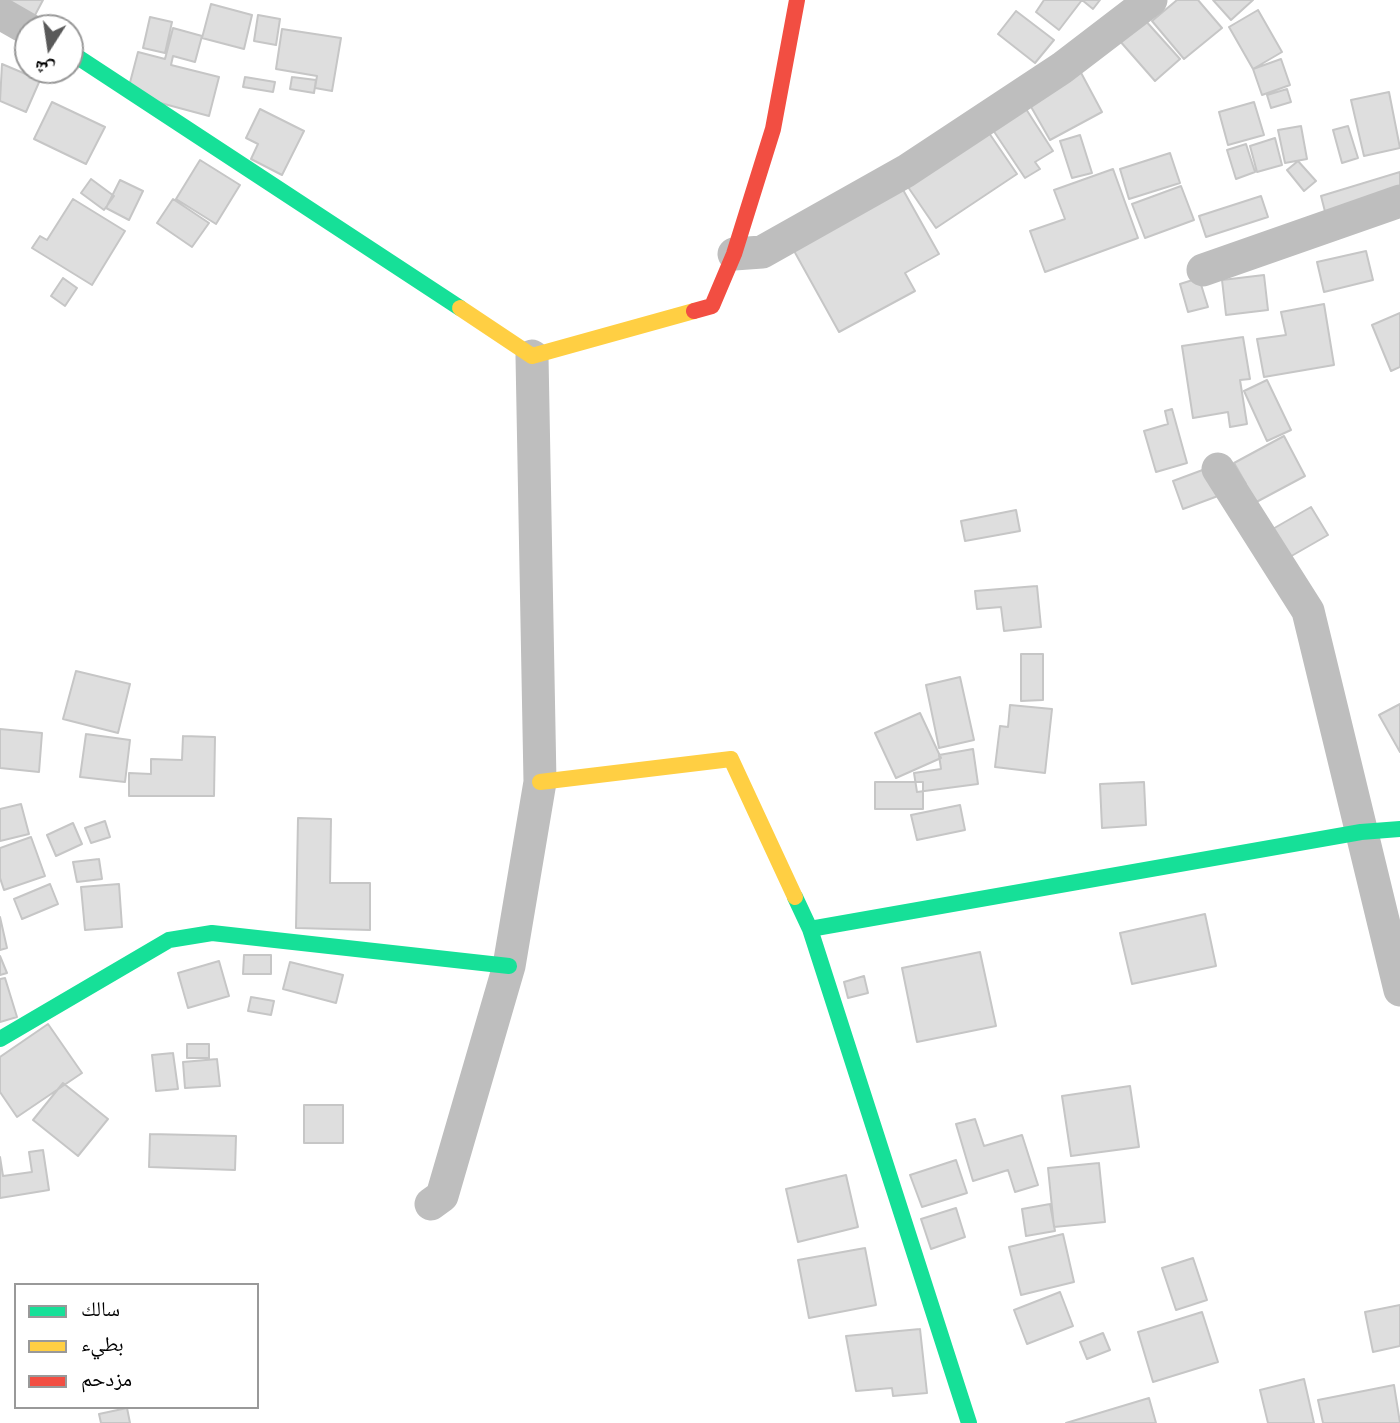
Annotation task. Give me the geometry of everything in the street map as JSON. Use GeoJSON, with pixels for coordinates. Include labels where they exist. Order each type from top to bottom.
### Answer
{"type":"FeatureCollection","features":[{"type":"Feature","properties":{"kind":"street"},"geometry":{"type":"LineString","coordinates":[[84,60],[532,356],[712,306],[734,254],[773,129],[797,0]]}},
{"type":"Feature","properties":{"kind":"street"},"geometry":{"type":"LineString","coordinates":[[734,254],[762,252],[906,171],[1062,68],[1151,0]]}},
{"type":"Feature","properties":{"kind":"street"},"geometry":{"type":"LineString","coordinates":[[1203,270],[1400,201]]}},
{"type":"Feature","properties":{"kind":"street"},"geometry":{"type":"LineString","coordinates":[[431,1204],[442,1196],[509,966],[540,782],[532,356]]}},
{"type":"Feature","properties":{"kind":"street"},"geometry":{"type":"LineString","coordinates":[[1218,469],[1308,611],[1400,990]]}},
{"type":"Feature","properties":{"kind":"street"},"geometry":{"type":"LineString","coordinates":[[540,782],[732,759],[810,929],[969,1423]]}},
{"type":"Feature","properties":{"kind":"street"},"geometry":{"type":"LineString","coordinates":[[810,929],[1361,832],[1400,829]]}},
{"type":"Feature","properties":{"kind":"street"},"geometry":{"type":"LineString","coordinates":[[0,1039],[169,940],[212,933],[509,966]]}},
{"type":"Feature","properties":{"kind":"building"},"geometry":{"type":"Polygon","coordinates":[[[0,0],[43,0],[36,14],[28,14],[0,0]]]}},
{"type":"Feature","properties":{"kind":"building"},"geometry":{"type":"Polygon","coordinates":[[[1044,0],[1082,0],[1059,30],[1036,12],[1044,0]]]}},
{"type":"Feature","properties":{"kind":"building"},"geometry":{"type":"Polygon","coordinates":[[[1082,0],[1100,0],[1093,9],[1082,0]]]}},
{"type":"Feature","properties":{"kind":"building"},"geometry":{"type":"Polygon","coordinates":[[[1177,0],[1198,0],[1222,28],[1184,59],[1152,21],[1177,0]]]}},
{"type":"Feature","properties":{"kind":"building"},"geometry":{"type":"Polygon","coordinates":[[[1213,0],[1253,0],[1231,20],[1213,0]]]}},
{"type":"Feature","properties":{"kind":"building"},"geometry":{"type":"Polygon","coordinates":[[[211,4],[252,15],[244,49],[202,38],[211,4]]]}},
{"type":"Feature","properties":{"kind":"building"},"geometry":{"type":"Polygon","coordinates":[[[1258,10],[1282,52],[1253,69],[1229,27],[1258,10]]]}},
{"type":"Feature","properties":{"kind":"building"},"geometry":{"type":"Polygon","coordinates":[[[1016,11],[1054,40],[1035,63],[998,34],[1016,11]]]}},
{"type":"Feature","properties":{"kind":"building"},"geometry":{"type":"Polygon","coordinates":[[[258,15],[280,19],[276,45],[254,41],[258,15]]]}},
{"type":"Feature","properties":{"kind":"building"},"geometry":{"type":"Polygon","coordinates":[[[150,17],[172,22],[165,53],[143,48],[150,17]]]}},
{"type":"Feature","properties":{"kind":"building"},"geometry":{"type":"Polygon","coordinates":[[[1144,19],[1180,59],[1155,81],[1119,40],[1144,19]]]}},
{"type":"Feature","properties":{"kind":"building"},"geometry":{"type":"Polygon","coordinates":[[[173,28],[202,36],[195,62],[173,56],[171,65],[219,77],[209,116],[127,94],[138,52],[165,59],[173,28]]]}},
{"type":"Feature","properties":{"kind":"building"},"geometry":{"type":"Polygon","coordinates":[[[282,29],[341,38],[332,91],[315,88],[317,76],[276,69],[282,29]]]}},
{"type":"Feature","properties":{"kind":"building"},"geometry":{"type":"Polygon","coordinates":[[[1281,59],[1290,85],[1262,95],[1253,69],[1281,59]]]}},
{"type":"Feature","properties":{"kind":"building"},"geometry":{"type":"Polygon","coordinates":[[[2,64],[14,69],[14,84],[38,84],[26,112],[0,101],[2,64]]]}},
{"type":"Feature","properties":{"kind":"building"},"geometry":{"type":"Polygon","coordinates":[[[1079,69],[1102,112],[1050,140],[1026,98],[1079,69]]]}},
{"type":"Feature","properties":{"kind":"building"},"geometry":{"type":"Polygon","coordinates":[[[245,77],[275,82],[273,92],[243,87],[245,77]]]}},
{"type":"Feature","properties":{"kind":"building"},"geometry":{"type":"Polygon","coordinates":[[[292,77],[316,80],[314,93],[290,89],[292,77]]]}},
{"type":"Feature","properties":{"kind":"building"},"geometry":{"type":"Polygon","coordinates":[[[1287,89],[1291,102],[1271,108],[1267,95],[1287,89]]]}},
{"type":"Feature","properties":{"kind":"building"},"geometry":{"type":"Polygon","coordinates":[[[1389,92],[1400,148],[1364,156],[1351,100],[1389,92]]]}},
{"type":"Feature","properties":{"kind":"building"},"geometry":{"type":"Polygon","coordinates":[[[52,102],[105,127],[86,164],[34,139],[52,102]]]}},
{"type":"Feature","properties":{"kind":"building"},"geometry":{"type":"Polygon","coordinates":[[[1254,102],[1264,135],[1228,145],[1219,112],[1254,102]]]}},
{"type":"Feature","properties":{"kind":"building"},"geometry":{"type":"Polygon","coordinates":[[[260,109],[304,131],[282,175],[251,159],[258,144],[246,138],[260,109]]]}},
{"type":"Feature","properties":{"kind":"building"},"geometry":{"type":"Polygon","coordinates":[[[1026,109],[1053,151],[1035,162],[1040,169],[1025,178],[993,130],[1026,109]]]}},
{"type":"Feature","properties":{"kind":"building"},"geometry":{"type":"Polygon","coordinates":[[[1301,126],[1307,159],[1285,163],[1278,130],[1301,126]]]}},
{"type":"Feature","properties":{"kind":"building"},"geometry":{"type":"Polygon","coordinates":[[[1348,126],[1358,158],[1342,163],[1333,130],[1348,126]]]}},
{"type":"Feature","properties":{"kind":"building"},"geometry":{"type":"Polygon","coordinates":[[[987,130],[1017,174],[936,228],[906,184],[987,130]]]}},
{"type":"Feature","properties":{"kind":"building"},"geometry":{"type":"Polygon","coordinates":[[[1080,135],[1092,173],[1072,178],[1060,141],[1080,135]]]}},
{"type":"Feature","properties":{"kind":"building"},"geometry":{"type":"Polygon","coordinates":[[[1275,138],[1282,165],[1257,172],[1250,146],[1275,138]]]}},
{"type":"Feature","properties":{"kind":"building"},"geometry":{"type":"Polygon","coordinates":[[[1246,144],[1255,172],[1236,179],[1227,150],[1246,144]]]}},
{"type":"Feature","properties":{"kind":"building"},"geometry":{"type":"Polygon","coordinates":[[[1170,153],[1180,183],[1129,199],[1120,169],[1170,153]]]}},
{"type":"Feature","properties":{"kind":"building"},"geometry":{"type":"Polygon","coordinates":[[[200,160],[240,185],[216,224],[176,199],[200,160]]]}},
{"type":"Feature","properties":{"kind":"building"},"geometry":{"type":"Polygon","coordinates":[[[1298,161],[1316,181],[1304,191],[1287,170],[1298,161]]]}},
{"type":"Feature","properties":{"kind":"building"},"geometry":{"type":"Polygon","coordinates":[[[1113,169],[1138,238],[1045,272],[1030,231],[1065,219],[1054,190],[1113,169]]]}},
{"type":"Feature","properties":{"kind":"building"},"geometry":{"type":"Polygon","coordinates":[[[1400,172],[1400,212],[1330,231],[1321,196],[1400,172]]]}},
{"type":"Feature","properties":{"kind":"building"},"geometry":{"type":"Polygon","coordinates":[[[91,179],[114,196],[104,210],[81,193],[91,179]]]}},
{"type":"Feature","properties":{"kind":"building"},"geometry":{"type":"Polygon","coordinates":[[[120,180],[143,191],[129,220],[106,208],[120,180]]]}},
{"type":"Feature","properties":{"kind":"building"},"geometry":{"type":"Polygon","coordinates":[[[1181,186],[1194,220],[1145,238],[1132,204],[1181,186]]]}},
{"type":"Feature","properties":{"kind":"building"},"geometry":{"type":"Polygon","coordinates":[[[902,188],[939,254],[905,273],[915,291],[839,332],[793,249],[902,188]]]}},
{"type":"Feature","properties":{"kind":"building"},"geometry":{"type":"Polygon","coordinates":[[[1261,196],[1268,217],[1206,237],[1199,216],[1261,196]]]}},
{"type":"Feature","properties":{"kind":"building"},"geometry":{"type":"Polygon","coordinates":[[[73,199],[125,231],[92,285],[32,248],[40,236],[47,240],[73,199]]]}},
{"type":"Feature","properties":{"kind":"building"},"geometry":{"type":"Polygon","coordinates":[[[173,199],[209,223],[192,247],[157,223],[173,199]]]}},
{"type":"Feature","properties":{"kind":"building"},"geometry":{"type":"Polygon","coordinates":[[[1366,251],[1373,280],[1324,292],[1317,262],[1366,251]]]}},
{"type":"Feature","properties":{"kind":"building"},"geometry":{"type":"Polygon","coordinates":[[[1264,275],[1268,310],[1226,315],[1222,280],[1264,275]]]}},
{"type":"Feature","properties":{"kind":"building"},"geometry":{"type":"Polygon","coordinates":[[[63,278],[77,288],[65,306],[51,296],[63,278]]]}},
{"type":"Feature","properties":{"kind":"building"},"geometry":{"type":"Polygon","coordinates":[[[1199,278],[1208,307],[1188,312],[1180,284],[1199,278]]]}},
{"type":"Feature","properties":{"kind":"building"},"geometry":{"type":"Polygon","coordinates":[[[1324,304],[1334,365],[1264,377],[1257,339],[1286,335],[1281,312],[1324,304]]]}},
{"type":"Feature","properties":{"kind":"building"},"geometry":{"type":"Polygon","coordinates":[[[1400,313],[1400,367],[1391,371],[1372,325],[1400,313]]]}},
{"type":"Feature","properties":{"kind":"building"},"geometry":{"type":"Polygon","coordinates":[[[1243,337],[1250,379],[1240,380],[1247,424],[1230,427],[1228,412],[1193,418],[1182,346],[1243,337]]]}},
{"type":"Feature","properties":{"kind":"building"},"geometry":{"type":"Polygon","coordinates":[[[1267,380],[1291,430],[1267,441],[1244,391],[1267,380]]]}},
{"type":"Feature","properties":{"kind":"building"},"geometry":{"type":"Polygon","coordinates":[[[1172,409],[1187,463],[1156,472],[1144,431],[1168,424],[1165,411],[1172,409]]]}},
{"type":"Feature","properties":{"kind":"building"},"geometry":{"type":"Polygon","coordinates":[[[1284,436],[1305,476],[1247,507],[1246,484],[1234,463],[1284,436]]]}},
{"type":"Feature","properties":{"kind":"building"},"geometry":{"type":"Polygon","coordinates":[[[1208,468],[1218,496],[1183,509],[1173,481],[1208,468]]]}},
{"type":"Feature","properties":{"kind":"building"},"geometry":{"type":"Polygon","coordinates":[[[1311,507],[1328,535],[1281,562],[1264,534],[1311,507]]]}},
{"type":"Feature","properties":{"kind":"building"},"geometry":{"type":"Polygon","coordinates":[[[1016,510],[1020,531],[965,541],[961,521],[1016,510]]]}},
{"type":"Feature","properties":{"kind":"building"},"geometry":{"type":"Polygon","coordinates":[[[1037,586],[1041,627],[1004,631],[1001,607],[977,609],[975,591],[1037,586]]]}},
{"type":"Feature","properties":{"kind":"building"},"geometry":{"type":"Polygon","coordinates":[[[1021,654],[1043,654],[1043,700],[1021,701],[1021,654]]]}},
{"type":"Feature","properties":{"kind":"building"},"geometry":{"type":"Polygon","coordinates":[[[76,671],[130,684],[118,733],[63,719],[76,671]]]}},
{"type":"Feature","properties":{"kind":"building"},"geometry":{"type":"Polygon","coordinates":[[[960,677],[974,740],[939,748],[926,685],[960,677]]]}},
{"type":"Feature","properties":{"kind":"building"},"geometry":{"type":"Polygon","coordinates":[[[1400,704],[1400,752],[1379,715],[1400,704]]]}},
{"type":"Feature","properties":{"kind":"building"},"geometry":{"type":"Polygon","coordinates":[[[1010,705],[1052,709],[1045,773],[995,767],[1000,726],[1008,727],[1010,705]]]}},
{"type":"Feature","properties":{"kind":"building"},"geometry":{"type":"Polygon","coordinates":[[[920,713],[941,758],[896,778],[875,733],[920,713]]]}},
{"type":"Feature","properties":{"kind":"building"},"geometry":{"type":"Polygon","coordinates":[[[0,729],[42,733],[39,772],[0,768],[0,729]]]}},
{"type":"Feature","properties":{"kind":"building"},"geometry":{"type":"Polygon","coordinates":[[[86,734],[130,740],[125,782],[80,777],[86,734]]]}},
{"type":"Feature","properties":{"kind":"building"},"geometry":{"type":"Polygon","coordinates":[[[183,736],[215,737],[214,796],[129,796],[129,773],[151,774],[151,759],[182,760],[183,736]]]}},
{"type":"Feature","properties":{"kind":"building"},"geometry":{"type":"Polygon","coordinates":[[[973,749],[978,784],[917,792],[914,773],[941,769],[939,755],[973,749]]]}},
{"type":"Feature","properties":{"kind":"building"},"geometry":{"type":"Polygon","coordinates":[[[875,782],[923,782],[923,809],[875,809],[875,782]]]}},
{"type":"Feature","properties":{"kind":"building"},"geometry":{"type":"Polygon","coordinates":[[[1144,782],[1146,825],[1102,828],[1100,784],[1144,782]]]}},
{"type":"Feature","properties":{"kind":"building"},"geometry":{"type":"Polygon","coordinates":[[[21,804],[29,834],[0,841],[0,809],[21,804]]]}},
{"type":"Feature","properties":{"kind":"building"},"geometry":{"type":"Polygon","coordinates":[[[960,805],[965,830],[917,840],[911,815],[960,805]]]}},
{"type":"Feature","properties":{"kind":"building"},"geometry":{"type":"Polygon","coordinates":[[[298,818],[331,819],[330,883],[370,883],[370,930],[296,928],[298,818]]]}},
{"type":"Feature","properties":{"kind":"building"},"geometry":{"type":"Polygon","coordinates":[[[105,821],[110,837],[91,843],[85,828],[105,821]]]}},
{"type":"Feature","properties":{"kind":"building"},"geometry":{"type":"Polygon","coordinates":[[[73,823],[82,844],[56,856],[47,835],[73,823]]]}},
{"type":"Feature","properties":{"kind":"building"},"geometry":{"type":"Polygon","coordinates":[[[31,837],[45,876],[4,890],[0,878],[0,848],[31,837]]]}},
{"type":"Feature","properties":{"kind":"building"},"geometry":{"type":"Polygon","coordinates":[[[99,859],[102,879],[77,882],[73,862],[99,859]]]}},
{"type":"Feature","properties":{"kind":"building"},"geometry":{"type":"Polygon","coordinates":[[[50,884],[58,904],[22,919],[14,899],[50,884]]]}},
{"type":"Feature","properties":{"kind":"building"},"geometry":{"type":"Polygon","coordinates":[[[119,884],[122,927],[85,930],[81,887],[119,884]]]}},
{"type":"Feature","properties":{"kind":"building"},"geometry":{"type":"Polygon","coordinates":[[[1205,914],[1216,966],[1132,984],[1120,933],[1205,914]]]}},
{"type":"Feature","properties":{"kind":"building"},"geometry":{"type":"Polygon","coordinates":[[[0,917],[7,948],[0,950],[0,917]]]}},
{"type":"Feature","properties":{"kind":"building"},"geometry":{"type":"Polygon","coordinates":[[[980,952],[996,1026],[917,1042],[902,968],[980,952]]]}},
{"type":"Feature","properties":{"kind":"building"},"geometry":{"type":"Polygon","coordinates":[[[244,955],[271,955],[271,974],[243,974],[244,955]]]}},
{"type":"Feature","properties":{"kind":"building"},"geometry":{"type":"Polygon","coordinates":[[[0,956],[7,973],[0,975],[0,956]]]}},
{"type":"Feature","properties":{"kind":"building"},"geometry":{"type":"Polygon","coordinates":[[[219,961],[229,996],[188,1008],[178,973],[219,961]]]}},
{"type":"Feature","properties":{"kind":"building"},"geometry":{"type":"Polygon","coordinates":[[[290,962],[343,975],[336,1003],[283,989],[290,962]]]}},
{"type":"Feature","properties":{"kind":"building"},"geometry":{"type":"Polygon","coordinates":[[[864,976],[868,993],[848,998],[844,982],[864,976]]]}},
{"type":"Feature","properties":{"kind":"building"},"geometry":{"type":"Polygon","coordinates":[[[5,978],[17,1017],[0,1022],[0,979],[5,978]]]}},
{"type":"Feature","properties":{"kind":"building"},"geometry":{"type":"Polygon","coordinates":[[[251,997],[274,1001],[271,1015],[248,1011],[251,997]]]}},
{"type":"Feature","properties":{"kind":"building"},"geometry":{"type":"Polygon","coordinates":[[[48,1024],[82,1073],[17,1117],[0,1092],[0,1057],[48,1024]]]}},
{"type":"Feature","properties":{"kind":"building"},"geometry":{"type":"Polygon","coordinates":[[[187,1044],[209,1044],[209,1058],[187,1058],[187,1044]]]}},
{"type":"Feature","properties":{"kind":"building"},"geometry":{"type":"Polygon","coordinates":[[[173,1053],[178,1089],[156,1091],[152,1055],[173,1053]]]}},
{"type":"Feature","properties":{"kind":"building"},"geometry":{"type":"Polygon","coordinates":[[[217,1059],[220,1086],[185,1088],[183,1062],[217,1059]]]}},
{"type":"Feature","properties":{"kind":"building"},"geometry":{"type":"Polygon","coordinates":[[[63,1083],[108,1119],[78,1156],[33,1120],[63,1083]]]}},
{"type":"Feature","properties":{"kind":"building"},"geometry":{"type":"Polygon","coordinates":[[[1130,1086],[1139,1147],[1071,1156],[1062,1096],[1130,1086]]]}},
{"type":"Feature","properties":{"kind":"building"},"geometry":{"type":"Polygon","coordinates":[[[304,1105],[343,1105],[343,1143],[304,1143],[304,1105]]]}},
{"type":"Feature","properties":{"kind":"building"},"geometry":{"type":"Polygon","coordinates":[[[975,1119],[984,1146],[1022,1135],[1038,1185],[1015,1192],[1008,1170],[973,1181],[956,1124],[975,1119]]]}},
{"type":"Feature","properties":{"kind":"building"},"geometry":{"type":"Polygon","coordinates":[[[150,1134],[236,1136],[235,1170],[149,1167],[150,1134]]]}},
{"type":"Feature","properties":{"kind":"building"},"geometry":{"type":"Polygon","coordinates":[[[43,1150],[49,1190],[0,1198],[0,1157],[3,1176],[32,1172],[29,1152],[43,1150]]]}},
{"type":"Feature","properties":{"kind":"building"},"geometry":{"type":"Polygon","coordinates":[[[956,1160],[967,1193],[922,1207],[910,1175],[956,1160]]]}},
{"type":"Feature","properties":{"kind":"building"},"geometry":{"type":"Polygon","coordinates":[[[1099,1163],[1105,1222],[1054,1227],[1048,1168],[1099,1163]]]}},
{"type":"Feature","properties":{"kind":"building"},"geometry":{"type":"Polygon","coordinates":[[[846,1175],[858,1227],[798,1242],[786,1189],[846,1175]]]}},
{"type":"Feature","properties":{"kind":"building"},"geometry":{"type":"Polygon","coordinates":[[[1050,1204],[1055,1231],[1026,1236],[1022,1209],[1050,1204]]]}},
{"type":"Feature","properties":{"kind":"building"},"geometry":{"type":"Polygon","coordinates":[[[956,1208],[965,1237],[931,1249],[921,1219],[956,1208]]]}},
{"type":"Feature","properties":{"kind":"building"},"geometry":{"type":"Polygon","coordinates":[[[1063,1234],[1074,1282],[1021,1295],[1009,1247],[1063,1234]]]}},
{"type":"Feature","properties":{"kind":"building"},"geometry":{"type":"Polygon","coordinates":[[[865,1248],[876,1305],[809,1318],[798,1260],[865,1248]]]}},
{"type":"Feature","properties":{"kind":"building"},"geometry":{"type":"Polygon","coordinates":[[[1193,1258],[1207,1300],[1176,1310],[1162,1268],[1193,1258]]]}},
{"type":"Feature","properties":{"kind":"building"},"geometry":{"type":"Polygon","coordinates":[[[1060,1292],[1073,1326],[1027,1344],[1014,1310],[1060,1292]]]}},
{"type":"Feature","properties":{"kind":"building"},"geometry":{"type":"Polygon","coordinates":[[[1400,1305],[1400,1346],[1373,1352],[1365,1312],[1400,1305]]]}},
{"type":"Feature","properties":{"kind":"building"},"geometry":{"type":"Polygon","coordinates":[[[1202,1312],[1218,1362],[1153,1382],[1138,1332],[1202,1312]]]}},
{"type":"Feature","properties":{"kind":"building"},"geometry":{"type":"Polygon","coordinates":[[[920,1329],[927,1393],[893,1396],[892,1388],[856,1391],[846,1336],[920,1329]]]}},
{"type":"Feature","properties":{"kind":"building"},"geometry":{"type":"Polygon","coordinates":[[[1103,1333],[1110,1350],[1087,1359],[1080,1342],[1103,1333]]]}},
{"type":"Feature","properties":{"kind":"building"},"geometry":{"type":"Polygon","coordinates":[[[1304,1379],[1314,1423],[1268,1423],[1260,1390],[1304,1379]]]}},
{"type":"Feature","properties":{"kind":"building"},"geometry":{"type":"Polygon","coordinates":[[[1394,1385],[1400,1423],[1323,1423],[1318,1400],[1394,1385]]]}},
{"type":"Feature","properties":{"kind":"building"},"geometry":{"type":"Polygon","coordinates":[[[1149,1398],[1156,1423],[1066,1423],[1149,1398]]]}},
{"type":"Feature","properties":{"kind":"building"},"geometry":{"type":"Polygon","coordinates":[[[127,1409],[130,1423],[101,1423],[99,1414],[127,1409]]]}},
{"type":"Feature","properties":{"kind":"traffic: fast"},"geometry":{"type":"LineString","coordinates":[[84,61],[460,308]]}},
{"type":"Feature","properties":{"kind":"traffic: fast"},"geometry":{"type":"LineString","coordinates":[[810,929],[1361,832],[1400,829]]}},
{"type":"Feature","properties":{"kind":"traffic: fast"},"geometry":{"type":"LineString","coordinates":[[795,897],[810,929],[969,1423]]}},
{"type":"Feature","properties":{"kind":"traffic: fast"},"geometry":{"type":"LineString","coordinates":[[0,1039],[169,940],[212,933],[509,966]]}},
{"type":"Feature","properties":{"kind":"traffic: slow"},"geometry":{"type":"LineString","coordinates":[[460,308],[532,356],[694,311]]}},
{"type":"Feature","properties":{"kind":"traffic: slow"},"geometry":{"type":"LineString","coordinates":[[540,782],[731,759],[795,897]]}},
{"type":"Feature","properties":{"kind":"traffic: jam"},"geometry":{"type":"LineString","coordinates":[[694,311],[712,306],[734,254],[773,129],[797,0]]}}]}
